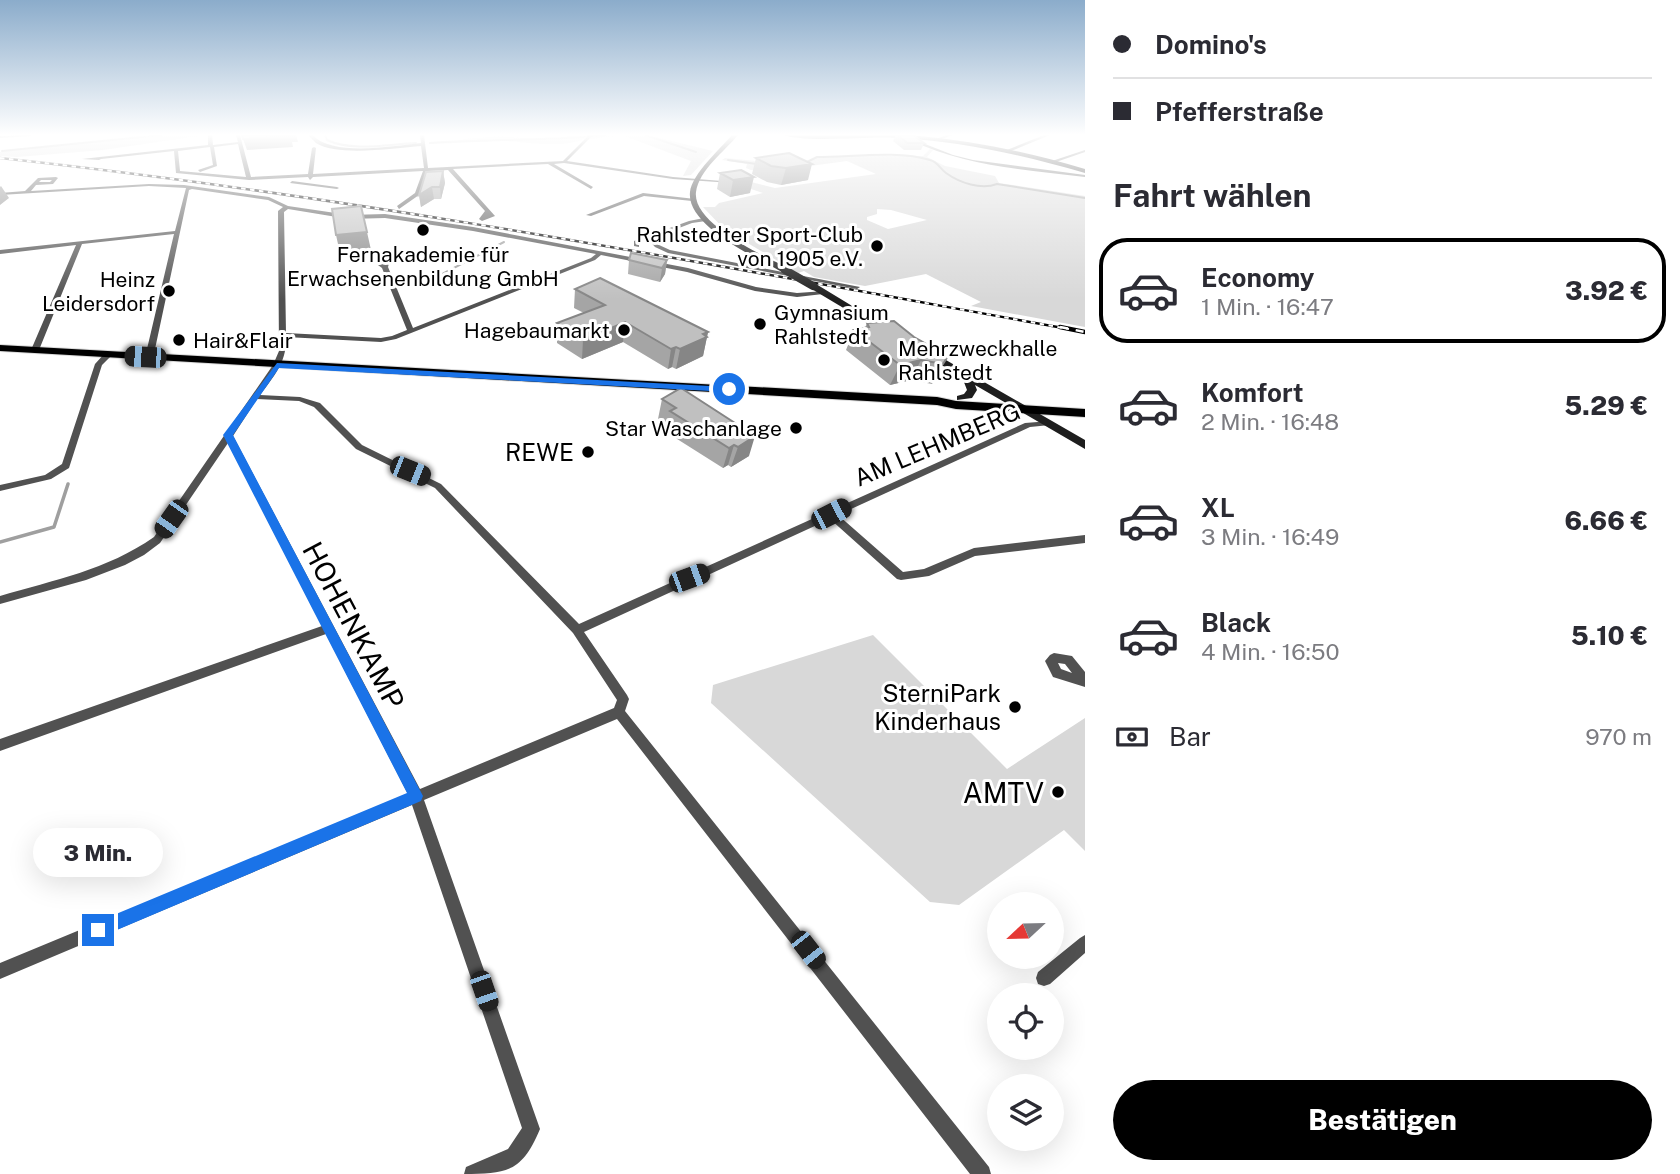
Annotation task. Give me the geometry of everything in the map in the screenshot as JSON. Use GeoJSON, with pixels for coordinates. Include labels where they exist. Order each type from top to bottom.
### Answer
{"type":"FeatureCollection","features":[{"type":"Feature","properties":{"kind":"main road"},"geometry":{"type":"LineString","coordinates":[[695,190],[692,199],[697,212],[704,220],[895,335]]}},
{"type":"Feature","properties":{"kind":"main road"},"geometry":{"type":"LineString","coordinates":[[915,346],[1085,445]]}},
{"type":"Feature","properties":{"kind":"main road"},"geometry":{"type":"LineString","coordinates":[[0,348],[937,401],[1085,413]]}},
{"type":"Feature","properties":{"kind":"main road"},"geometry":{"type":"LineString","coordinates":[[951,368],[996,389],[1010,401]]}},
{"type":"Feature","properties":{"kind":"main road"},"geometry":{"type":"LineString","coordinates":[[961,398],[969,395],[972,390],[966,378]]}},
{"type":"Feature","properties":{"kind":"main road"},"geometry":{"type":"LineString","coordinates":[[937,401],[961,398],[1085,407]]}},
{"type":"Feature","properties":{"kind":"street"},"geometry":{"type":"LineString","coordinates":[[0,194],[68,190]]}},
{"type":"Feature","properties":{"kind":"street"},"geometry":{"type":"LineString","coordinates":[[145,357],[151,349],[187,190]]}},
{"type":"Feature","properties":{"kind":"street"},"geometry":{"type":"LineString","coordinates":[[209,190],[270,199],[287,206],[351,218],[385,216],[473,229],[696,272],[776,292],[802,295],[817,288]]}},
{"type":"Feature","properties":{"kind":"street"},"geometry":{"type":"LineString","coordinates":[[403,198],[412,190]]}},
{"type":"Feature","properties":{"kind":"street"},"geometry":{"type":"LineString","coordinates":[[399,207],[415,196],[416,190]]}},
{"type":"Feature","properties":{"kind":"street"},"geometry":{"type":"LineString","coordinates":[[469,190],[487,211]]}},
{"type":"Feature","properties":{"kind":"street"},"geometry":{"type":"LineString","coordinates":[[589,215],[643,194],[692,199]]}},
{"type":"Feature","properties":{"kind":"street"},"geometry":{"type":"LineString","coordinates":[[0,600],[120,563],[157,540],[277,365],[283,351],[281,211],[287,206]]}},
{"type":"Feature","properties":{"kind":"street"},"geometry":{"type":"LineString","coordinates":[[385,216],[393,211]]}},
{"type":"Feature","properties":{"kind":"street"},"geometry":{"type":"LineString","coordinates":[[704,220],[691,222],[651,240],[668,251],[857,287]]}},
{"type":"Feature","properties":{"kind":"street"},"geometry":{"type":"LineString","coordinates":[[0,252],[177,232]]}},
{"type":"Feature","properties":{"kind":"street"},"geometry":{"type":"LineString","coordinates":[[34,350],[80,243]]}},
{"type":"Feature","properties":{"kind":"street"},"geometry":{"type":"LineString","coordinates":[[283,335],[382,340],[411,331],[598,255]]}},
{"type":"Feature","properties":{"kind":"street"},"geometry":{"type":"LineString","coordinates":[[385,267],[411,331]]}},
{"type":"Feature","properties":{"kind":"street"},"geometry":{"type":"LineString","coordinates":[[0,488],[61,472],[68,461],[99,364],[108,355]]}},
{"type":"Feature","properties":{"kind":"street"},"geometry":{"type":"LineString","coordinates":[[254,397],[300,400],[317,405],[359,447],[438,486],[577,629],[623,699],[619,712]]}},
{"type":"Feature","properties":{"kind":"street","name":"AM LEHMBERG"},"geometry":{"type":"LineString","coordinates":[[577,629],[1028,425],[1047,423]]}},
{"type":"Feature","properties":{"kind":"street","name":"HOHENKAMP"},"geometry":{"type":"LineString","coordinates":[[228,435],[416,796],[531,1129],[515,1156],[473,1174]]}},
{"type":"Feature","properties":{"kind":"street"},"geometry":{"type":"LineString","coordinates":[[831,514],[901,576],[925,573],[974,552],[1085,539]]}},
{"type":"Feature","properties":{"kind":"street"},"geometry":{"type":"LineString","coordinates":[[0,745],[328,628]]}},
{"type":"Feature","properties":{"kind":"street"},"geometry":{"type":"LineString","coordinates":[[0,971],[619,712]]}},
{"type":"Feature","properties":{"kind":"street"},"geometry":{"type":"LineString","coordinates":[[619,712],[982,1174]]}},
{"type":"Feature","properties":{"kind":"street"},"geometry":{"type":"LineString","coordinates":[[1044,978],[1085,943]]}},
{"type":"Feature","properties":{"kind":"shaded area"},"geometry":{"type":"Polygon","coordinates":[[[753,190],[1044,190],[1085,196],[1085,327],[971,306],[981,302],[926,274],[865,286],[814,277],[804,271],[798,273],[724,229],[703,207],[715,207],[719,203],[763,193],[753,190]],[[877,209],[877,214],[867,217],[867,220],[888,229],[927,220],[877,209]]]}},
{"type":"Feature","properties":{"kind":"shaded area"},"geometry":{"type":"Polygon","coordinates":[[[873,635],[1007,769],[1085,718],[1085,851],[1064,830],[959,905],[930,902],[711,703],[713,685],[873,635]]]}},
{"type":"Feature","properties":{"kind":"building"},"geometry":{"type":"Polygon","coordinates":[[[361,206],[367,232],[336,235],[332,209],[361,206]]]}},
{"type":"Feature","properties":{"kind":"building"},"geometry":{"type":"Polygon","coordinates":[[[631,253],[667,260],[662,268],[629,260],[631,253]]]}},
{"type":"Feature","properties":{"kind":"building"},"geometry":{"type":"Polygon","coordinates":[[[600,278],[708,332],[703,334],[707,337],[680,349],[671,349],[625,322],[583,340],[557,323],[605,305],[575,289],[600,278]]]}},
{"type":"Feature","properties":{"kind":"building"},"geometry":{"type":"Polygon","coordinates":[[[894,321],[914,337],[948,356],[943,364],[921,360],[900,365],[854,330],[869,327],[867,323],[894,321]]]}},
{"type":"Feature","properties":{"kind":"building"},"geometry":{"type":"Polygon","coordinates":[[[681,388],[755,436],[738,447],[734,445],[729,448],[670,411],[676,408],[662,399],[681,388]]]}},
{"type":"Feature","properties":{"kind":"waterway"},"geometry":{"type":"LineString","coordinates":[[1033,190],[1085,198]]}},
{"type":"Feature","properties":{"kind":"waterway"},"geometry":{"type":"LineString","coordinates":[[417,287],[504,242]]}},
{"type":"Feature","properties":{"kind":"waterway"},"geometry":{"type":"LineString","coordinates":[[0,542],[54,527],[68,484]]}},
{"type":"Feature","properties":{"kind":"railway"},"geometry":{"type":"LineString","coordinates":[[252,190],[536,234],[1069,329]]}},
{"type":"Feature","properties":{"kind":"railway"},"geometry":{"type":"LineString","coordinates":[[1060,327],[1085,332]]}},
{"type":"Feature","properties":{"kind":"place","name":"Fernakademie für Erwachsenenbildung GmbH"},"geometry":{"type":"Point","coordinates":[423,230]}},
{"type":"Feature","properties":{"kind":"place","name":"Rahlstedter Sport-Club von 1905 e.V."},"geometry":{"type":"Point","coordinates":[877,246]}},
{"type":"Feature","properties":{"kind":"place","name":"Heinz Leidersdorf"},"geometry":{"type":"Point","coordinates":[169,291]}},
{"type":"Feature","properties":{"kind":"place","name":"Gymnasium Rahlstedt"},"geometry":{"type":"Point","coordinates":[760,324]}},
{"type":"Feature","properties":{"kind":"place","name":"Hagebaumarkt"},"geometry":{"type":"Point","coordinates":[624,330]}},
{"type":"Feature","properties":{"kind":"place","name":"Hair&Flair"},"geometry":{"type":"Point","coordinates":[179,340]}},
{"type":"Feature","properties":{"kind":"place","name":"Mehrzweckhalle Rahlstedt"},"geometry":{"type":"Point","coordinates":[884,360]}},
{"type":"Feature","properties":{"kind":"place","name":"Star Waschanlage"},"geometry":{"type":"Point","coordinates":[796,428]}},
{"type":"Feature","properties":{"kind":"place","name":"REWE"},"geometry":{"type":"Point","coordinates":[588,452]}},
{"type":"Feature","properties":{"kind":"place","name":"SterniPark Kinderhaus"},"geometry":{"type":"Point","coordinates":[1015,707]}},
{"type":"Feature","properties":{"kind":"place","name":"AMTV"},"geometry":{"type":"Point","coordinates":[1058,792]}},
{"type":"Feature","properties":{"kind":"route"},"geometry":{"type":"LineString","coordinates":[[98,930],[416,796],[228,435],[277,365],[729,389]]}}]}
